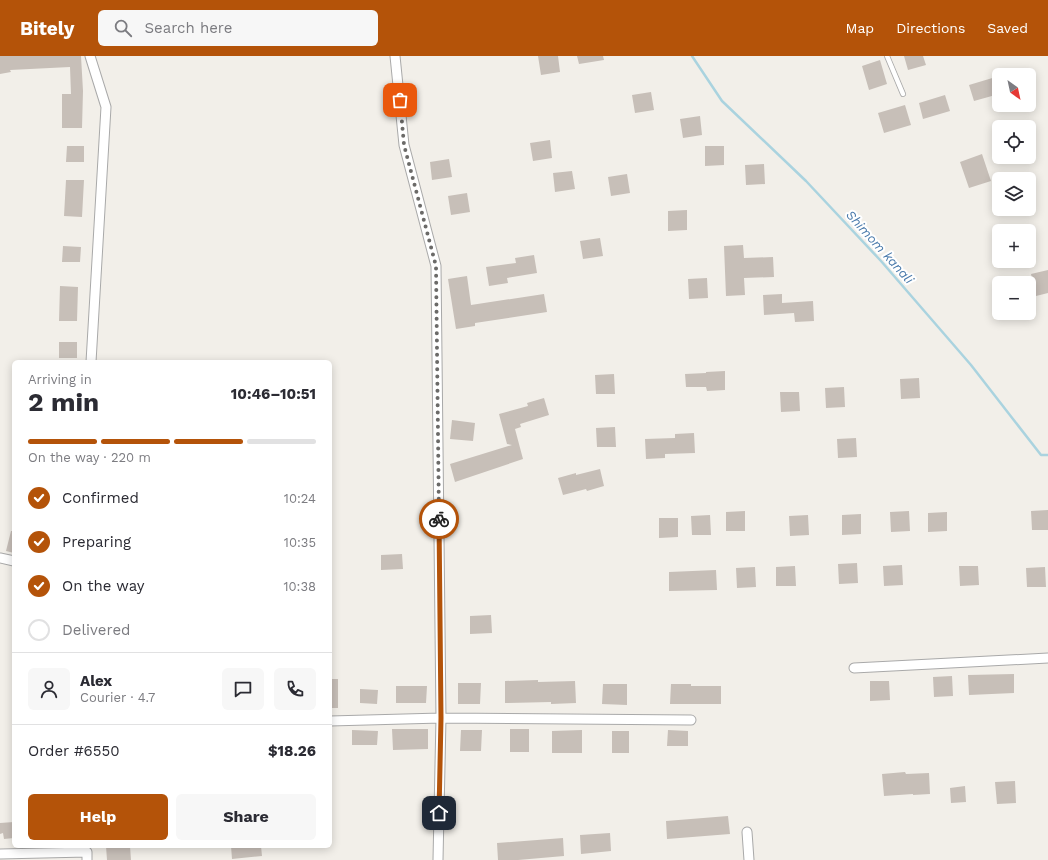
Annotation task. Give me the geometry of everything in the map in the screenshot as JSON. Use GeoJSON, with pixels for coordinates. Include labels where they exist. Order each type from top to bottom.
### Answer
{"type":"FeatureCollection","features":[{"type":"Feature","properties":{"kind":"street"},"geometry":{"type":"LineString","coordinates":[[90,56],[106,107],[91,360]]}},
{"type":"Feature","properties":{"kind":"street"},"geometry":{"type":"LineString","coordinates":[[395,56],[404,145],[436,266],[441,718],[438,860]]}},
{"type":"Feature","properties":{"kind":"street"},"geometry":{"type":"LineString","coordinates":[[0,558],[12,560]]}},
{"type":"Feature","properties":{"kind":"street"},"geometry":{"type":"LineString","coordinates":[[854,668],[1048,658]]}},
{"type":"Feature","properties":{"kind":"street"},"geometry":{"type":"LineString","coordinates":[[332,721],[441,718],[691,720]]}},
{"type":"Feature","properties":{"kind":"street"},"geometry":{"type":"LineString","coordinates":[[747,832],[749,860]]}},
{"type":"Feature","properties":{"kind":"street"},"geometry":{"type":"LineString","coordinates":[[0,854],[87,852],[87,860]]}},
{"type":"Feature","properties":{"kind":"lane"},"geometry":{"type":"LineString","coordinates":[[887,56],[903,94]]}},
{"type":"Feature","properties":{"kind":"building"},"geometry":{"type":"Polygon","coordinates":[[[0,56],[81,56],[83,91],[82,128],[62,128],[62,94],[71,94],[70,67],[10,70],[11,72],[0,74],[0,56]]]}},
{"type":"Feature","properties":{"kind":"building"},"geometry":{"type":"Polygon","coordinates":[[[538,56],[558,56],[560,72],[541,75],[538,56]]]}},
{"type":"Feature","properties":{"kind":"building"},"geometry":{"type":"Polygon","coordinates":[[[577,56],[603,56],[604,60],[579,64],[577,56]]]}},
{"type":"Feature","properties":{"kind":"building"},"geometry":{"type":"Polygon","coordinates":[[[904,56],[923,56],[926,65],[908,70],[904,56]]]}},
{"type":"Feature","properties":{"kind":"building"},"geometry":{"type":"Polygon","coordinates":[[[880,60],[887,84],[869,90],[862,66],[880,60]]]}},
{"type":"Feature","properties":{"kind":"building"},"geometry":{"type":"Polygon","coordinates":[[[992,78],[992,96],[974,101],[969,85],[992,78]]]}},
{"type":"Feature","properties":{"kind":"building"},"geometry":{"type":"Polygon","coordinates":[[[651,92],[654,110],[635,113],[632,95],[651,92]]]}},
{"type":"Feature","properties":{"kind":"building"},"geometry":{"type":"Polygon","coordinates":[[[945,95],[950,111],[923,119],[919,103],[945,95]]]}},
{"type":"Feature","properties":{"kind":"building"},"geometry":{"type":"Polygon","coordinates":[[[905,105],[911,125],[884,133],[878,113],[905,105]]]}},
{"type":"Feature","properties":{"kind":"building"},"geometry":{"type":"Polygon","coordinates":[[[700,116],[702,135],[683,138],[680,119],[700,116]]]}},
{"type":"Feature","properties":{"kind":"building"},"geometry":{"type":"Polygon","coordinates":[[[550,140],[552,158],[533,161],[530,143],[550,140]]]}},
{"type":"Feature","properties":{"kind":"building"},"geometry":{"type":"Polygon","coordinates":[[[67,146],[84,146],[84,162],[66,162],[67,146]]]}},
{"type":"Feature","properties":{"kind":"building"},"geometry":{"type":"Polygon","coordinates":[[[705,146],[724,146],[724,165],[705,166],[705,146]]]}},
{"type":"Feature","properties":{"kind":"building"},"geometry":{"type":"Polygon","coordinates":[[[982,154],[991,181],[969,188],[960,162],[982,154]]]}},
{"type":"Feature","properties":{"kind":"building"},"geometry":{"type":"Polygon","coordinates":[[[449,159],[452,177],[432,180],[430,162],[449,159]]]}},
{"type":"Feature","properties":{"kind":"building"},"geometry":{"type":"Polygon","coordinates":[[[764,164],[765,184],[746,185],[745,165],[764,164]]]}},
{"type":"Feature","properties":{"kind":"building"},"geometry":{"type":"Polygon","coordinates":[[[572,171],[575,189],[555,192],[553,173],[572,171]]]}},
{"type":"Feature","properties":{"kind":"building"},"geometry":{"type":"Polygon","coordinates":[[[627,174],[630,193],[611,196],[608,177],[627,174]]]}},
{"type":"Feature","properties":{"kind":"building"},"geometry":{"type":"Polygon","coordinates":[[[66,180],[84,180],[82,217],[64,216],[66,180]]]}},
{"type":"Feature","properties":{"kind":"building"},"geometry":{"type":"Polygon","coordinates":[[[467,193],[470,212],[451,215],[448,196],[467,193]]]}},
{"type":"Feature","properties":{"kind":"building"},"geometry":{"type":"Polygon","coordinates":[[[687,210],[687,230],[668,231],[668,211],[687,210]]]}},
{"type":"Feature","properties":{"kind":"building"},"geometry":{"type":"Polygon","coordinates":[[[600,238],[603,256],[583,259],[580,241],[600,238]]]}},
{"type":"Feature","properties":{"kind":"building"},"geometry":{"type":"Polygon","coordinates":[[[743,245],[744,258],[773,257],[774,277],[744,278],[745,295],[726,296],[724,246],[743,245]]]}},
{"type":"Feature","properties":{"kind":"building"},"geometry":{"type":"Polygon","coordinates":[[[63,246],[81,247],[80,262],[62,262],[63,246]]]}},
{"type":"Feature","properties":{"kind":"building"},"geometry":{"type":"Polygon","coordinates":[[[534,255],[537,273],[507,278],[508,283],[489,286],[486,267],[516,263],[515,258],[534,255]]]}},
{"type":"Feature","properties":{"kind":"building"},"geometry":{"type":"Polygon","coordinates":[[[1048,270],[1048,293],[1036,296],[1036,276],[1031,276],[1031,274],[1048,270]]]}},
{"type":"Feature","properties":{"kind":"building"},"geometry":{"type":"Polygon","coordinates":[[[467,276],[471,305],[544,294],[547,312],[475,323],[475,326],[456,329],[448,279],[467,276]]]}},
{"type":"Feature","properties":{"kind":"building"},"geometry":{"type":"Polygon","coordinates":[[[707,278],[708,298],[689,299],[688,279],[707,278]]]}},
{"type":"Feature","properties":{"kind":"building"},"geometry":{"type":"Polygon","coordinates":[[[60,286],[78,287],[77,321],[59,321],[60,286]]]}},
{"type":"Feature","properties":{"kind":"building"},"geometry":{"type":"Polygon","coordinates":[[[782,294],[782,303],[813,301],[814,321],[795,322],[794,313],[764,315],[763,295],[782,294]]]}},
{"type":"Feature","properties":{"kind":"building"},"geometry":{"type":"Polygon","coordinates":[[[59,342],[77,342],[77,358],[59,358],[59,342]]]}},
{"type":"Feature","properties":{"kind":"building"},"geometry":{"type":"Polygon","coordinates":[[[725,371],[725,390],[707,391],[706,387],[686,387],[685,374],[725,371]]]}},
{"type":"Feature","properties":{"kind":"building"},"geometry":{"type":"Polygon","coordinates":[[[614,374],[615,394],[596,394],[595,375],[614,374]]]}},
{"type":"Feature","properties":{"kind":"building"},"geometry":{"type":"Polygon","coordinates":[[[919,378],[920,398],[901,399],[900,379],[919,378]]]}},
{"type":"Feature","properties":{"kind":"building"},"geometry":{"type":"Polygon","coordinates":[[[844,387],[845,407],[826,408],[825,388],[844,387]]]}},
{"type":"Feature","properties":{"kind":"building"},"geometry":{"type":"Polygon","coordinates":[[[780,392],[799,392],[800,411],[781,412],[780,392]]]}},
{"type":"Feature","properties":{"kind":"building"},"geometry":{"type":"Polygon","coordinates":[[[544,398],[549,415],[520,424],[521,427],[515,429],[523,459],[455,482],[450,464],[512,445],[507,444],[499,414],[528,406],[527,403],[544,398]]]}},
{"type":"Feature","properties":{"kind":"building"},"geometry":{"type":"Polygon","coordinates":[[[452,420],[475,423],[473,441],[450,439],[452,420]]]}},
{"type":"Feature","properties":{"kind":"building"},"geometry":{"type":"Polygon","coordinates":[[[615,427],[616,447],[597,447],[596,428],[615,427]]]}},
{"type":"Feature","properties":{"kind":"building"},"geometry":{"type":"Polygon","coordinates":[[[694,433],[695,453],[665,454],[665,458],[646,459],[645,439],[675,438],[675,434],[694,433]]]}},
{"type":"Feature","properties":{"kind":"building"},"geometry":{"type":"Polygon","coordinates":[[[856,438],[857,457],[838,458],[837,439],[856,438]]]}},
{"type":"Feature","properties":{"kind":"building"},"geometry":{"type":"Polygon","coordinates":[[[600,469],[604,486],[587,491],[586,489],[563,495],[558,478],[600,469]]]}},
{"type":"Feature","properties":{"kind":"building"},"geometry":{"type":"Polygon","coordinates":[[[1048,510],[1048,530],[1032,530],[1031,511],[1048,510]]]}},
{"type":"Feature","properties":{"kind":"building"},"geometry":{"type":"Polygon","coordinates":[[[745,511],[745,531],[726,531],[726,512],[745,511]]]}},
{"type":"Feature","properties":{"kind":"building"},"geometry":{"type":"Polygon","coordinates":[[[909,511],[910,531],[891,532],[890,512],[909,511]]]}},
{"type":"Feature","properties":{"kind":"building"},"geometry":{"type":"Polygon","coordinates":[[[947,512],[947,531],[928,532],[928,513],[947,512]]]}},
{"type":"Feature","properties":{"kind":"building"},"geometry":{"type":"Polygon","coordinates":[[[861,514],[861,534],[842,535],[842,515],[861,514]]]}},
{"type":"Feature","properties":{"kind":"building"},"geometry":{"type":"Polygon","coordinates":[[[710,515],[711,535],[692,535],[691,516],[710,515]]]}},
{"type":"Feature","properties":{"kind":"building"},"geometry":{"type":"Polygon","coordinates":[[[808,515],[809,535],[790,536],[789,516],[808,515]]]}},
{"type":"Feature","properties":{"kind":"building"},"geometry":{"type":"Polygon","coordinates":[[[659,518],[678,518],[678,537],[659,538],[659,518]]]}},
{"type":"Feature","properties":{"kind":"building"},"geometry":{"type":"Polygon","coordinates":[[[11,531],[12,531],[12,552],[6,551],[11,531]]]}},
{"type":"Feature","properties":{"kind":"building"},"geometry":{"type":"Polygon","coordinates":[[[402,554],[403,569],[381,570],[381,555],[402,554]]]}},
{"type":"Feature","properties":{"kind":"building"},"geometry":{"type":"Polygon","coordinates":[[[857,563],[858,583],[839,584],[838,564],[857,563]]]}},
{"type":"Feature","properties":{"kind":"building"},"geometry":{"type":"Polygon","coordinates":[[[902,565],[903,585],[884,586],[883,566],[902,565]]]}},
{"type":"Feature","properties":{"kind":"building"},"geometry":{"type":"Polygon","coordinates":[[[795,566],[796,586],[776,586],[776,567],[795,566]]]}},
{"type":"Feature","properties":{"kind":"building"},"geometry":{"type":"Polygon","coordinates":[[[959,566],[978,566],[979,585],[960,586],[959,566]]]}},
{"type":"Feature","properties":{"kind":"building"},"geometry":{"type":"Polygon","coordinates":[[[755,567],[756,587],[737,588],[736,568],[755,567]]]}},
{"type":"Feature","properties":{"kind":"building"},"geometry":{"type":"Polygon","coordinates":[[[1045,567],[1046,587],[1027,587],[1026,568],[1045,567]]]}},
{"type":"Feature","properties":{"kind":"building"},"geometry":{"type":"Polygon","coordinates":[[[716,570],[717,590],[669,591],[669,572],[716,570]]]}},
{"type":"Feature","properties":{"kind":"building"},"geometry":{"type":"Polygon","coordinates":[[[491,615],[492,633],[470,634],[470,616],[491,615]]]}},
{"type":"Feature","properties":{"kind":"building"},"geometry":{"type":"Polygon","coordinates":[[[1014,674],[1014,693],[969,695],[968,675],[1014,674]]]}},
{"type":"Feature","properties":{"kind":"building"},"geometry":{"type":"Polygon","coordinates":[[[952,676],[953,696],[934,697],[933,677],[952,676]]]}},
{"type":"Feature","properties":{"kind":"building"},"geometry":{"type":"Polygon","coordinates":[[[332,679],[338,679],[338,708],[332,708],[332,679]]]}},
{"type":"Feature","properties":{"kind":"building"},"geometry":{"type":"Polygon","coordinates":[[[538,680],[538,682],[575,681],[576,703],[505,703],[505,681],[538,680]]]}},
{"type":"Feature","properties":{"kind":"building"},"geometry":{"type":"Polygon","coordinates":[[[870,681],[889,681],[890,700],[870,701],[870,681]]]}},
{"type":"Feature","properties":{"kind":"building"},"geometry":{"type":"Polygon","coordinates":[[[458,683],[481,683],[480,704],[458,704],[458,683]]]}},
{"type":"Feature","properties":{"kind":"building"},"geometry":{"type":"Polygon","coordinates":[[[603,684],[627,684],[627,705],[602,704],[603,684]]]}},
{"type":"Feature","properties":{"kind":"building"},"geometry":{"type":"Polygon","coordinates":[[[671,684],[721,686],[721,704],[670,704],[671,684]]]}},
{"type":"Feature","properties":{"kind":"building"},"geometry":{"type":"Polygon","coordinates":[[[396,686],[427,686],[426,703],[396,703],[396,686]]]}},
{"type":"Feature","properties":{"kind":"building"},"geometry":{"type":"Polygon","coordinates":[[[360,689],[378,690],[377,704],[360,703],[360,689]]]}},
{"type":"Feature","properties":{"kind":"building"},"geometry":{"type":"Polygon","coordinates":[[[392,729],[428,729],[428,749],[393,750],[392,729]]]}},
{"type":"Feature","properties":{"kind":"building"},"geometry":{"type":"Polygon","coordinates":[[[510,729],[529,729],[529,752],[510,752],[510,729]]]}},
{"type":"Feature","properties":{"kind":"building"},"geometry":{"type":"Polygon","coordinates":[[[352,730],[378,731],[377,745],[352,745],[352,730]]]}},
{"type":"Feature","properties":{"kind":"building"},"geometry":{"type":"Polygon","coordinates":[[[461,730],[482,730],[481,751],[460,751],[461,730]]]}},
{"type":"Feature","properties":{"kind":"building"},"geometry":{"type":"Polygon","coordinates":[[[582,730],[582,753],[552,753],[552,731],[582,730]]]}},
{"type":"Feature","properties":{"kind":"building"},"geometry":{"type":"Polygon","coordinates":[[[668,730],[688,731],[688,746],[667,746],[668,730]]]}},
{"type":"Feature","properties":{"kind":"building"},"geometry":{"type":"Polygon","coordinates":[[[612,731],[629,731],[629,753],[612,753],[612,731]]]}},
{"type":"Feature","properties":{"kind":"building"},"geometry":{"type":"Polygon","coordinates":[[[905,772],[906,774],[929,773],[930,794],[884,796],[882,774],[905,772]]]}},
{"type":"Feature","properties":{"kind":"building"},"geometry":{"type":"Polygon","coordinates":[[[1015,781],[1016,803],[997,804],[995,782],[1015,781]]]}},
{"type":"Feature","properties":{"kind":"building"},"geometry":{"type":"Polygon","coordinates":[[[965,786],[966,802],[951,803],[950,788],[965,786]]]}},
{"type":"Feature","properties":{"kind":"building"},"geometry":{"type":"Polygon","coordinates":[[[728,816],[730,834],[667,839],[666,821],[728,816]]]}},
{"type":"Feature","properties":{"kind":"building"},"geometry":{"type":"Polygon","coordinates":[[[12,822],[12,838],[4,839],[3,833],[0,834],[0,823],[12,822]]]}},
{"type":"Feature","properties":{"kind":"building"},"geometry":{"type":"Polygon","coordinates":[[[610,833],[611,851],[581,854],[580,835],[610,833]]]}},
{"type":"Feature","properties":{"kind":"building"},"geometry":{"type":"Polygon","coordinates":[[[563,838],[564,856],[518,860],[498,860],[497,843],[563,838]]]}},
{"type":"Feature","properties":{"kind":"building"},"geometry":{"type":"Polygon","coordinates":[[[106,848],[130,848],[131,860],[107,860],[106,848]]]}},
{"type":"Feature","properties":{"kind":"building"},"geometry":{"type":"Polygon","coordinates":[[[231,848],[261,848],[262,856],[232,859],[231,848]]]}},
{"type":"Feature","properties":{"kind":"waterway","name":"Shimom kanali"},"geometry":{"type":"LineString","coordinates":[[692,56],[722,101],[806,181],[881,261],[971,365],[1041,455],[1048,455]]}},
{"type":"Feature","properties":{"kind":"way so far"},"geometry":{"type":"LineString","coordinates":[[400,100],[404,145],[436,266],[439,519]]}},
{"type":"Feature","properties":{"kind":"route"},"geometry":{"type":"LineString","coordinates":[[439,519],[441,718],[439,813]]}}]}
